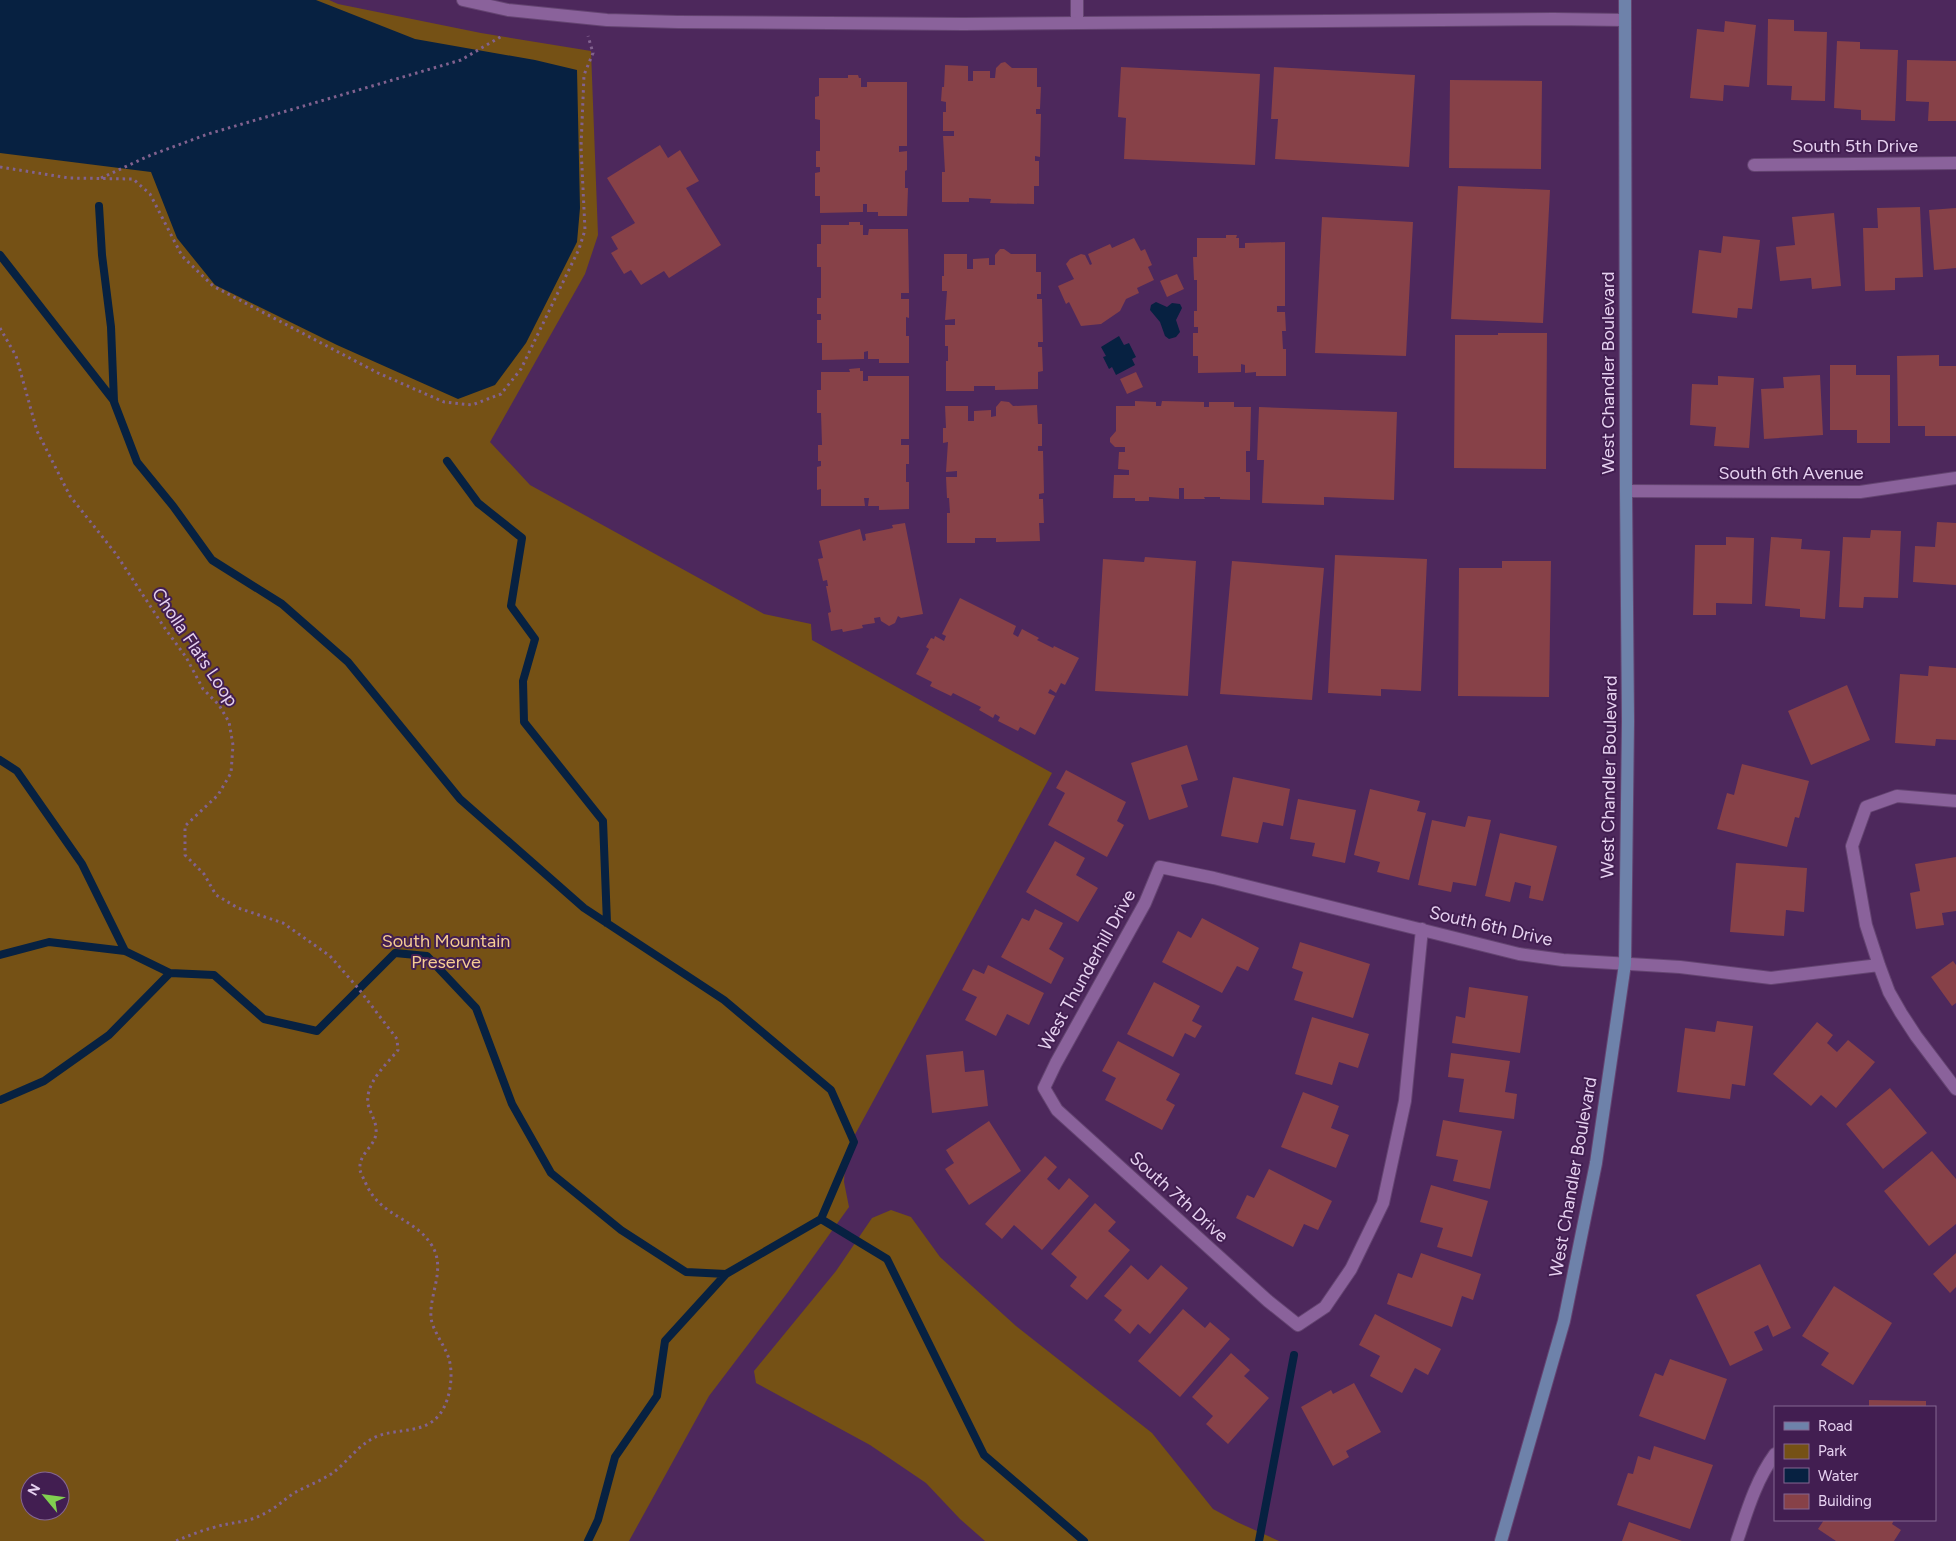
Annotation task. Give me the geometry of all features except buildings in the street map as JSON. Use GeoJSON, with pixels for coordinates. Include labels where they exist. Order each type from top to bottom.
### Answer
{"type":"FeatureCollection","features":[{"type":"Feature","properties":{"kind":"main road","name":"West Chandler Boulevard"},"geometry":{"type":"LineString","coordinates":[[1501,1541],[1564,1321],[1596,1163],[1625,964],[1628,722],[1625,0]]}},
{"type":"Feature","properties":{"kind":"street"},"geometry":{"type":"LineString","coordinates":[[463,0],[508,10],[581,17],[688,22],[964,24],[1624,20]]}},
{"type":"Feature","properties":{"kind":"street"},"geometry":{"type":"LineString","coordinates":[[1077,0],[1077,22]]}},
{"type":"Feature","properties":{"kind":"street","name":"South 5th Drive"},"geometry":{"type":"LineString","coordinates":[[1754,165],[1956,163]]}},
{"type":"Feature","properties":{"kind":"street","name":"South 6th Avenue"},"geometry":{"type":"LineString","coordinates":[[1626,491],[1860,492],[1956,478]]}},
{"type":"Feature","properties":{"kind":"street"},"geometry":{"type":"LineString","coordinates":[[1956,801],[1897,796],[1866,807],[1852,846],[1866,925],[1889,992],[1901,1013],[1956,1089]]}},
{"type":"Feature","properties":{"kind":"street","name":"South 6th Drive"},"geometry":{"type":"LineString","coordinates":[[1160,867],[1214,878],[1519,954],[1563,960],[1680,967],[1771,978],[1879,966]]}},
{"type":"Feature","properties":{"kind":"street","name":"West Thunderhill Drive"},"geometry":{"type":"LineString","coordinates":[[1044,1088],[1145,903],[1160,867]]}},
{"type":"Feature","properties":{"kind":"street","name":"South 7th Drive"},"geometry":{"type":"LineString","coordinates":[[1044,1088],[1057,1110],[1268,1302],[1298,1325],[1325,1307],[1330,1300],[1351,1269],[1384,1203],[1404,1101],[1422,929]]}},
{"type":"Feature","properties":{"kind":"street"},"geometry":{"type":"LineString","coordinates":[[1736,1541],[1753,1494],[1765,1467],[1774,1455]]}},
{"type":"Feature","properties":{"kind":"path"},"geometry":{"type":"LineString","coordinates":[[0,167],[69,178],[133,179],[150,194],[182,256],[213,286],[378,373],[444,402],[472,405],[501,394],[521,369],[579,249],[585,230],[581,147],[584,75],[593,52],[581,17]]}},
{"type":"Feature","properties":{"kind":"path"},"geometry":{"type":"LineString","coordinates":[[100,179],[151,155],[208,134],[461,60],[502,36]]}},
{"type":"Feature","properties":{"kind":"path","name":"Cholla Flats Loop"},"geometry":{"type":"LineString","coordinates":[[0,328],[16,356],[37,431],[70,496],[116,554],[186,657],[203,689],[219,704],[228,722],[233,745],[231,773],[218,796],[185,826],[186,855],[204,874],[216,895],[238,908],[283,923],[330,956],[358,988],[396,1039],[398,1050],[376,1076],[370,1089],[368,1101],[370,1114],[376,1128],[376,1138],[361,1158],[360,1171],[378,1204],[422,1234],[432,1244],[438,1259],[437,1282],[432,1301],[431,1319],[449,1357],[451,1379],[447,1398],[440,1414],[428,1425],[378,1436],[365,1444],[334,1472],[294,1493],[255,1519],[212,1528],[176,1541]]}},
{"type":"Feature","properties":{"kind":"green space","name":"South Mountain Preserve"},"geometry":{"type":"Polygon","coordinates":[[[0,0],[329,0],[338,4],[481,33],[591,51],[598,235],[585,274],[490,442],[530,485],[764,614],[811,624],[812,640],[1052,773],[846,1151],[844,1182],[849,1207],[788,1292],[709,1396],[629,1541],[0,1541],[0,0]]]}},
{"type":"Feature","properties":{"kind":"green space"},"geometry":{"type":"Polygon","coordinates":[[[891,1210],[911,1217],[940,1257],[1016,1326],[1152,1433],[1213,1509],[1279,1541],[985,1541],[960,1519],[926,1483],[870,1445],[756,1383],[754,1371],[836,1271],[872,1218],[891,1210]]]}},
{"type":"Feature","properties":{"kind":"water"},"geometry":{"type":"Polygon","coordinates":[[[0,0],[316,0],[415,39],[535,60],[577,70],[580,208],[577,242],[526,343],[495,385],[458,399],[337,345],[215,285],[177,238],[151,172],[0,153],[0,0]]]}},
{"type":"Feature","properties":{"kind":"water"},"geometry":{"type":"Polygon","coordinates":[[[1156,302],[1167,307],[1172,303],[1180,304],[1182,308],[1176,320],[1180,332],[1176,337],[1169,339],[1165,336],[1160,322],[1150,310],[1151,305],[1156,302]]]}},
{"type":"Feature","properties":{"kind":"water"},"geometry":{"type":"Polygon","coordinates":[[[1119,336],[1124,345],[1129,343],[1136,357],[1132,359],[1135,365],[1116,375],[1112,367],[1109,369],[1103,357],[1106,356],[1101,347],[1119,336]]]}},
{"type":"Feature","properties":{"kind":"waterway"},"geometry":{"type":"LineString","coordinates":[[99,206],[102,255],[111,327],[114,402],[137,462],[173,506],[212,560],[282,604],[348,662],[460,799],[584,908],[724,1000],[831,1090],[854,1142],[821,1219],[887,1259],[984,1455],[1084,1541]]}},
{"type":"Feature","properties":{"kind":"waterway"},"geometry":{"type":"LineString","coordinates":[[0,255],[114,401]]}},
{"type":"Feature","properties":{"kind":"waterway"},"geometry":{"type":"LineString","coordinates":[[447,461],[478,503],[522,538],[511,606],[535,639],[523,681],[524,722],[603,821],[607,923]]}},
{"type":"Feature","properties":{"kind":"waterway"},"geometry":{"type":"LineString","coordinates":[[0,760],[17,771],[82,864],[125,951]]}},
{"type":"Feature","properties":{"kind":"waterway"},"geometry":{"type":"LineString","coordinates":[[0,955],[49,942],[125,951],[170,973]]}},
{"type":"Feature","properties":{"kind":"waterway"},"geometry":{"type":"LineString","coordinates":[[0,1100],[44,1081],[109,1035],[170,973],[214,975],[264,1019],[317,1031],[395,953],[427,956],[476,1008],[512,1104],[551,1173],[621,1230],[686,1272],[726,1274],[821,1219]]}},
{"type":"Feature","properties":{"kind":"waterway"},"geometry":{"type":"LineString","coordinates":[[588,1541],[598,1520],[615,1457],[657,1396],[665,1341],[726,1274]]}},
{"type":"Feature","properties":{"kind":"waterway"},"geometry":{"type":"LineString","coordinates":[[1259,1541],[1294,1355]]}}]}
